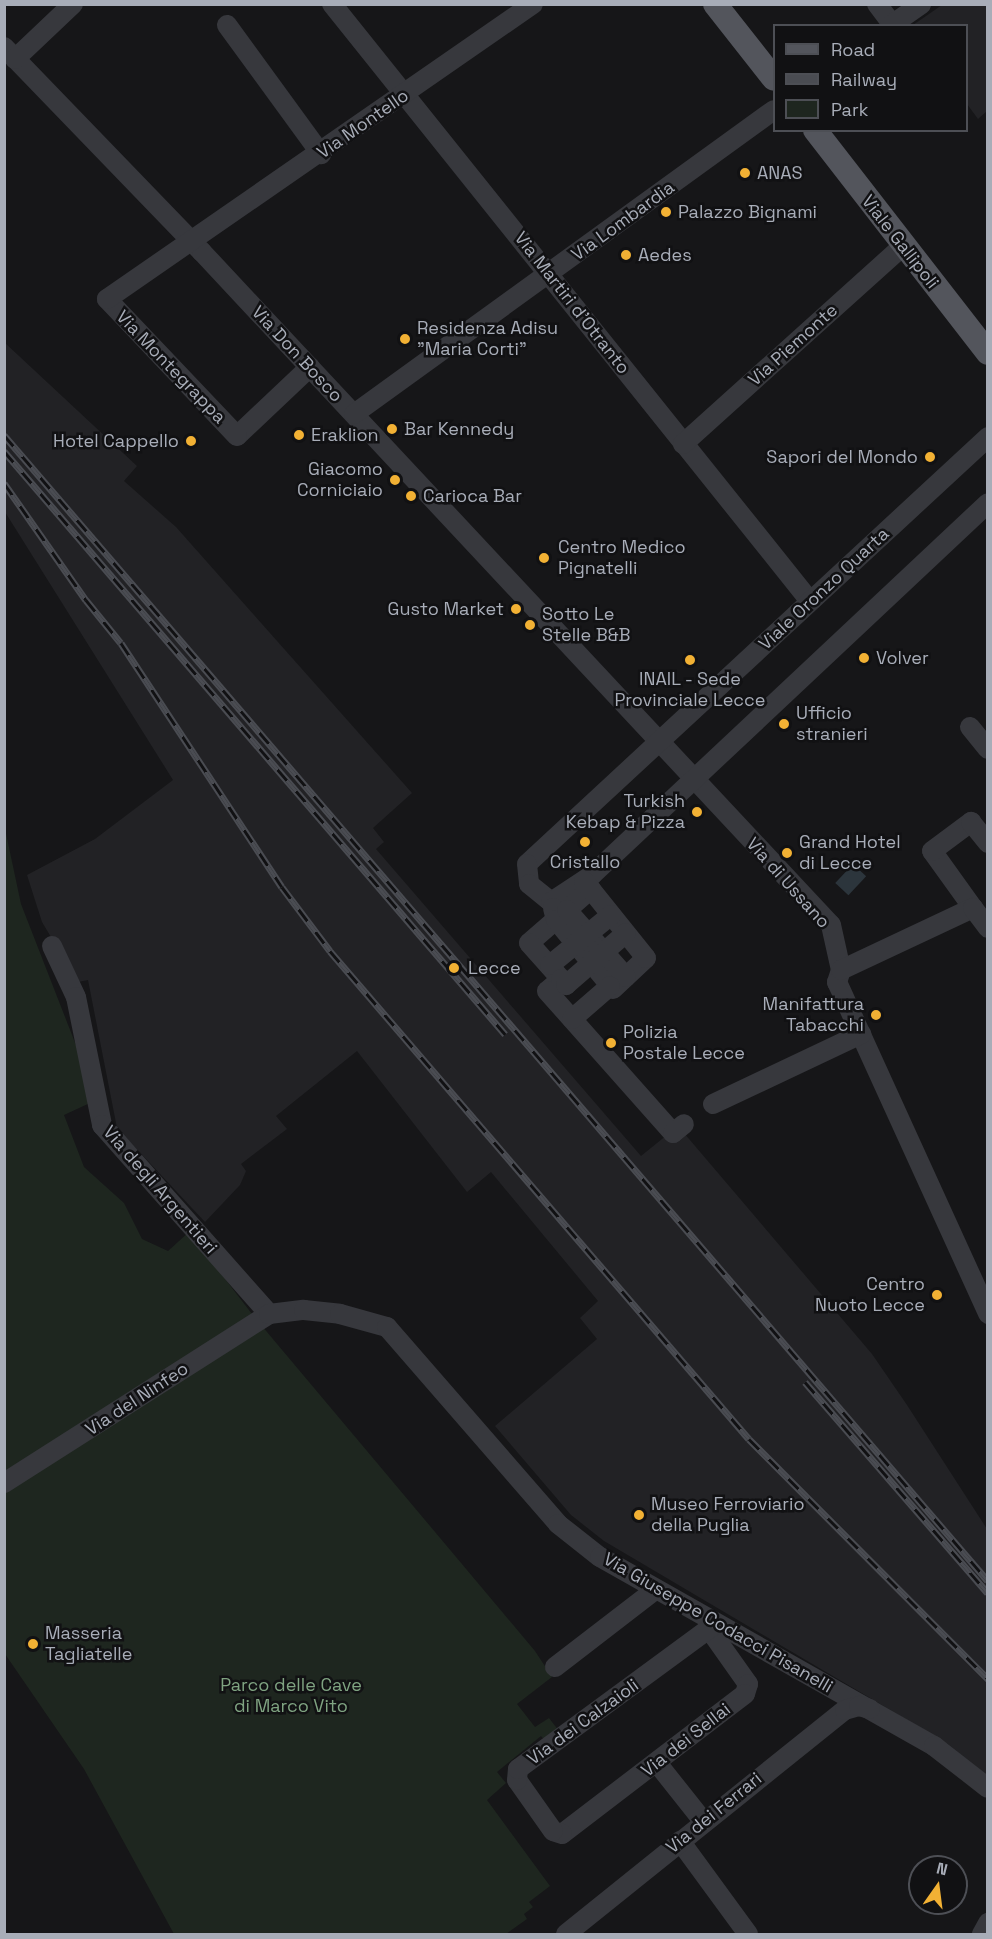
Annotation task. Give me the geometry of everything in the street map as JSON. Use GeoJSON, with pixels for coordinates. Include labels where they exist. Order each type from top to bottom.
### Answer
{"type":"FeatureCollection","features":[{"type":"Feature","properties":{"kind":"main road"},"geometry":{"type":"LineString","coordinates":[[715,4],[773,78]]}},
{"type":"Feature","properties":{"kind":"main road","name":"Viale Gallipoli"},"geometry":{"type":"LineString","coordinates":[[817,132],[987,353]]}},
{"type":"Feature","properties":{"kind":"street"},"geometry":{"type":"LineString","coordinates":[[10,53],[73,4]]}},
{"type":"Feature","properties":{"kind":"street","name":"Via Martiri d'Otranto"},"geometry":{"type":"LineString","coordinates":[[332,4],[404,96],[550,273],[810,602]]}},
{"type":"Feature","properties":{"kind":"street","name":"Via Montello"},"geometry":{"type":"LineString","coordinates":[[193,243],[533,4]]}},
{"type":"Feature","properties":{"kind":"street"},"geometry":{"type":"LineString","coordinates":[[877,4],[890,24]]}},
{"type":"Feature","properties":{"kind":"street"},"geometry":{"type":"LineString","coordinates":[[892,24],[921,4]]}},
{"type":"Feature","properties":{"kind":"street"},"geometry":{"type":"LineString","coordinates":[[228,25],[321,154]]}},
{"type":"Feature","properties":{"kind":"street","name":"Via Don Bosco"},"geometry":{"type":"LineString","coordinates":[[10,53],[193,243],[661,742]]}},
{"type":"Feature","properties":{"kind":"street","name":"Via Lombardia"},"geometry":{"type":"LineString","coordinates":[[354,414],[773,111]]}},
{"type":"Feature","properties":{"kind":"street","name":"Via Montegrappa"},"geometry":{"type":"LineString","coordinates":[[193,243],[107,299],[237,436],[310,367]]}},
{"type":"Feature","properties":{"kind":"street","name":"Via Piemonte"},"geometry":{"type":"LineString","coordinates":[[683,444],[903,246]]}},
{"type":"Feature","properties":{"kind":"street","name":"Viale Oronzo Quarta"},"geometry":{"type":"LineString","coordinates":[[558,911],[529,885],[525,873],[527,864],[661,742],[987,436]]}},
{"type":"Feature","properties":{"kind":"street"},"geometry":{"type":"LineString","coordinates":[[559,976],[529,943],[558,911],[987,503]]}},
{"type":"Feature","properties":{"kind":"street"},"geometry":{"type":"LineString","coordinates":[[970,728],[987,749]]}},
{"type":"Feature","properties":{"kind":"street"},"geometry":{"type":"LineString","coordinates":[[661,742],[695,780]]}},
{"type":"Feature","properties":{"kind":"street","name":"Via di Ussano"},"geometry":{"type":"LineString","coordinates":[[695,780],[831,925],[841,970],[837,982],[987,1314]]}},
{"type":"Feature","properties":{"kind":"street"},"geometry":{"type":"LineString","coordinates":[[987,843],[971,822],[932,851],[987,928]]}},
{"type":"Feature","properties":{"kind":"street"},"geometry":{"type":"LineString","coordinates":[[579,1013],[646,958],[611,915],[589,882]]}},
{"type":"Feature","properties":{"kind":"street"},"geometry":{"type":"LineString","coordinates":[[841,970],[973,908]]}},
{"type":"Feature","properties":{"kind":"street"},"geometry":{"type":"LineString","coordinates":[[558,911],[618,982]]}},
{"type":"Feature","properties":{"kind":"street"},"geometry":{"type":"LineString","coordinates":[[611,915],[582,939],[547,991],[579,1013],[673,1133],[684,1124]]}},
{"type":"Feature","properties":{"kind":"street"},"geometry":{"type":"LineString","coordinates":[[559,976],[597,958],[626,933]]}},
{"type":"Feature","properties":{"kind":"street","name":"Via degli Argentieri"},"geometry":{"type":"LineString","coordinates":[[52,946],[76,997],[102,1125],[269,1314]]}},
{"type":"Feature","properties":{"kind":"street"},"geometry":{"type":"LineString","coordinates":[[713,1104],[861,1034]]}},
{"type":"Feature","properties":{"kind":"street","name":"Via Giuseppe Codacci Pisanelli"},"geometry":{"type":"LineString","coordinates":[[269,1314],[304,1310],[340,1314],[387,1328],[558,1524],[600,1557],[714,1625],[934,1746],[987,1788]]}},
{"type":"Feature","properties":{"kind":"street","name":"Via del Ninfeo"},"geometry":{"type":"LineString","coordinates":[[4,1483],[269,1314]]}},
{"type":"Feature","properties":{"kind":"street"},"geometry":{"type":"LineString","coordinates":[[555,1667],[655,1590]]}},
{"type":"Feature","properties":{"kind":"street","name":"Via dei Sellai"},"geometry":{"type":"LineString","coordinates":[[562,1834],[745,1694],[748,1684],[714,1636],[714,1625]]}},
{"type":"Feature","properties":{"kind":"street","name":"Via dei Calzaioli"},"geometry":{"type":"LineString","coordinates":[[562,1834],[553,1831],[517,1780],[518,1769],[714,1625]]}},
{"type":"Feature","properties":{"kind":"street","name":"Via dei Ferrari"},"geometry":{"type":"LineString","coordinates":[[566,1935],[845,1710],[859,1706],[870,1709]]}},
{"type":"Feature","properties":{"kind":"street"},"geometry":{"type":"LineString","coordinates":[[657,1763],[704,1822]]}},
{"type":"Feature","properties":{"kind":"street"},"geometry":{"type":"LineString","coordinates":[[680,1841],[748,1935]]}},
{"type":"Feature","properties":{"kind":"street"},"geometry":{"type":"LineString","coordinates":[[982,1935],[987,1923]]}},
{"type":"Feature","properties":{"kind":"shaded area"},"geometry":{"type":"Polygon","coordinates":[[[942,5],[987,5],[987,111],[978,119],[968,105],[968,24],[914,24],[942,5]]]}},
{"type":"Feature","properties":{"kind":"shaded area"},"geometry":{"type":"Polygon","coordinates":[[[4,342],[137,466],[124,481],[176,527],[412,793],[373,828],[384,842],[376,849],[641,1156],[678,1126],[872,1354],[907,1405],[987,1529],[987,1776],[948,1744],[604,1541],[571,1515],[495,1426],[597,1339],[580,1318],[598,1301],[491,1172],[467,1192],[357,1051],[276,1116],[287,1129],[241,1164],[246,1171],[240,1185],[205,1222],[117,1128],[88,980],[78,982],[42,922],[27,875],[95,839],[173,780],[5,512],[4,342]]]}},
{"type":"Feature","properties":{"kind":"shaded area"},"geometry":{"type":"Polygon","coordinates":[[[853,864],[866,876],[848,895],[835,883],[853,864]]]}},
{"type":"Feature","properties":{"kind":"green space","name":"Parco delle Cave di Marco Vito"},"geometry":{"type":"Polygon","coordinates":[[[4,824],[21,904],[81,1058],[90,1103],[64,1115],[84,1167],[124,1203],[142,1239],[168,1251],[189,1232],[252,1314],[535,1651],[552,1677],[517,1704],[535,1727],[549,1718],[559,1731],[546,1742],[541,1736],[497,1772],[506,1783],[487,1800],[550,1886],[529,1902],[533,1907],[524,1914],[527,1919],[506,1934],[174,1934],[84,1769],[5,1654],[4,824]]]}},
{"type":"Feature","properties":{"kind":"railway"},"geometry":{"type":"LineString","coordinates":[[4,435],[988,1581]]}},
{"type":"Feature","properties":{"kind":"railway"},"geometry":{"type":"LineString","coordinates":[[4,451],[505,1034]]}},
{"type":"Feature","properties":{"kind":"railway"},"geometry":{"type":"LineString","coordinates":[[4,483],[86,600],[121,643],[282,887],[330,951],[749,1439],[988,1679]]}},
{"type":"Feature","properties":{"kind":"railway"},"geometry":{"type":"LineString","coordinates":[[805,1382],[988,1593]]}},
{"type":"Feature","properties":{"kind":"place","name":"ANAS"},"geometry":{"type":"Point","coordinates":[745,173]}},
{"type":"Feature","properties":{"kind":"place","name":"Palazzo Bignami"},"geometry":{"type":"Point","coordinates":[666,212]}},
{"type":"Feature","properties":{"kind":"place","name":"Aedes"},"geometry":{"type":"Point","coordinates":[626,255]}},
{"type":"Feature","properties":{"kind":"place","name":"Residenza Adisu \"Maria Corti\""},"geometry":{"type":"Point","coordinates":[405,339]}},
{"type":"Feature","properties":{"kind":"place","name":"Bar Kennedy"},"geometry":{"type":"Point","coordinates":[392,429]}},
{"type":"Feature","properties":{"kind":"place","name":"Eraklion"},"geometry":{"type":"Point","coordinates":[299,435]}},
{"type":"Feature","properties":{"kind":"place","name":"Hotel Cappello"},"geometry":{"type":"Point","coordinates":[191,441]}},
{"type":"Feature","properties":{"kind":"place","name":"Sapori del Mondo"},"geometry":{"type":"Point","coordinates":[930,457]}},
{"type":"Feature","properties":{"kind":"place","name":"Giacomo Corniciaio"},"geometry":{"type":"Point","coordinates":[395,480]}},
{"type":"Feature","properties":{"kind":"place","name":"Carioca Bar"},"geometry":{"type":"Point","coordinates":[411,496]}},
{"type":"Feature","properties":{"kind":"place","name":"Centro Medico Pignatelli"},"geometry":{"type":"Point","coordinates":[544,558]}},
{"type":"Feature","properties":{"kind":"place","name":"Gusto Market"},"geometry":{"type":"Point","coordinates":[516,609]}},
{"type":"Feature","properties":{"kind":"place","name":"Sotto Le Stelle B&B"},"geometry":{"type":"Point","coordinates":[530,625]}},
{"type":"Feature","properties":{"kind":"place","name":"Volver"},"geometry":{"type":"Point","coordinates":[864,658]}},
{"type":"Feature","properties":{"kind":"place","name":"INAIL - Sede Provinciale Lecce"},"geometry":{"type":"Point","coordinates":[690,660]}},
{"type":"Feature","properties":{"kind":"place","name":"Ufficio stranieri"},"geometry":{"type":"Point","coordinates":[784,724]}},
{"type":"Feature","properties":{"kind":"place","name":"Turkish Kebap & Pizza"},"geometry":{"type":"Point","coordinates":[697,812]}},
{"type":"Feature","properties":{"kind":"place","name":"Cristallo"},"geometry":{"type":"Point","coordinates":[585,842]}},
{"type":"Feature","properties":{"kind":"place","name":"Grand Hotel di Lecce"},"geometry":{"type":"Point","coordinates":[787,853]}},
{"type":"Feature","properties":{"kind":"place","name":"Lecce"},"geometry":{"type":"Point","coordinates":[454,968]}},
{"type":"Feature","properties":{"kind":"place","name":"Manifattura Tabacchi"},"geometry":{"type":"Point","coordinates":[876,1015]}},
{"type":"Feature","properties":{"kind":"place","name":"Polizia Postale Lecce"},"geometry":{"type":"Point","coordinates":[611,1043]}},
{"type":"Feature","properties":{"kind":"place","name":"Centro Nuoto Lecce"},"geometry":{"type":"Point","coordinates":[937,1295]}},
{"type":"Feature","properties":{"kind":"place","name":"Museo Ferroviario della Puglia"},"geometry":{"type":"Point","coordinates":[639,1515]}},
{"type":"Feature","properties":{"kind":"place","name":"Masseria Tagliatelle"},"geometry":{"type":"Point","coordinates":[33,1644]}}]}
